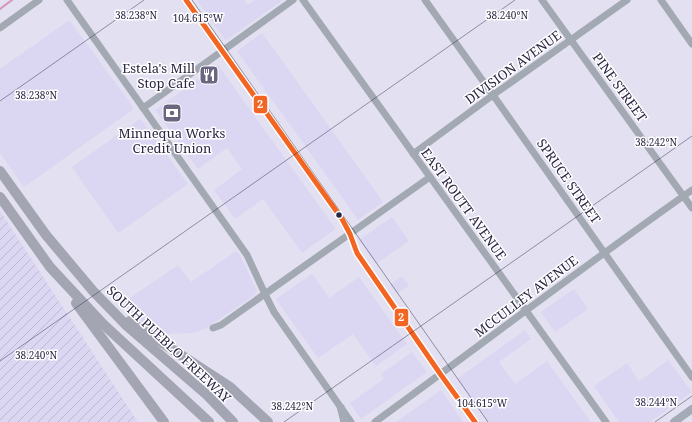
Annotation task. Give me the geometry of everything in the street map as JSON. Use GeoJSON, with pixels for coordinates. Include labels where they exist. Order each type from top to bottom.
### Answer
{"type":"FeatureCollection","features":[{"type":"Feature","properties":{"kind":"highway","name":"SOUTH PUEBLO FREEWAY"},"geometry":{"type":"LineString","coordinates":[[0,171],[46,235],[93,291],[127,326],[207,395],[232,422]]}},
{"type":"Feature","properties":{"kind":"highway"},"geometry":{"type":"LineString","coordinates":[[0,197],[100,337],[164,422]]}},
{"type":"Feature","properties":{"kind":"highway"},"geometry":{"type":"LineString","coordinates":[[50,267],[102,324],[209,422]]}},
{"type":"Feature","properties":{"kind":"highway"},"geometry":{"type":"LineString","coordinates":[[93,291],[144,331],[230,387],[268,422]]}},
{"type":"Feature","properties":{"kind":"main road"},"geometry":{"type":"LineString","coordinates":[[342,408],[344,422]]}},
{"type":"Feature","properties":{"kind":"main road"},"geometry":{"type":"LineString","coordinates":[[674,422],[692,410]]}},
{"type":"Feature","properties":{"kind":"street"},"geometry":{"type":"LineString","coordinates":[[0,28],[39,0]]}},
{"type":"Feature","properties":{"kind":"street"},"geometry":{"type":"LineString","coordinates":[[67,0],[247,255],[274,312],[351,422]]}},
{"type":"Feature","properties":{"kind":"street"},"geometry":{"type":"LineString","coordinates":[[186,0],[342,219],[350,234],[357,253],[475,422]]}},
{"type":"Feature","properties":{"kind":"street"},"geometry":{"type":"LineString","coordinates":[[143,108],[293,0]]}},
{"type":"Feature","properties":{"kind":"street","name":"EAST ROUTT AVENUE"},"geometry":{"type":"LineString","coordinates":[[303,0],[606,422]]}},
{"type":"Feature","properties":{"kind":"street","name":"SPRUCE STREET"},"geometry":{"type":"LineString","coordinates":[[424,0],[692,377]]}},
{"type":"Feature","properties":{"kind":"street","name":"PINE STREET"},"geometry":{"type":"LineString","coordinates":[[542,0],[692,208]]}},
{"type":"Feature","properties":{"kind":"street","name":"DIVISION AVENUE"},"geometry":{"type":"LineString","coordinates":[[413,154],[627,0]]}},
{"type":"Feature","properties":{"kind":"street"},"geometry":{"type":"LineString","coordinates":[[661,0],[692,44]]}},
{"type":"Feature","properties":{"kind":"street"},"geometry":{"type":"LineString","coordinates":[[213,328],[222,325],[430,177]]}},
{"type":"Feature","properties":{"kind":"street","name":"MCCULLEY AVENUE"},"geometry":{"type":"LineString","coordinates":[[375,422],[441,375],[604,252],[692,190]]}},
{"type":"Feature","properties":{"kind":"shaded area"},"geometry":{"type":"Polygon","coordinates":[[[197,0],[244,0],[248,5],[255,0],[283,0],[225,40],[197,0]]]}},
{"type":"Feature","properties":{"kind":"shaded area"},"geometry":{"type":"Polygon","coordinates":[[[70,21],[133,107],[132,110],[24,187],[0,153],[0,69],[70,21]]]}},
{"type":"Feature","properties":{"kind":"shaded area"},"geometry":{"type":"Polygon","coordinates":[[[262,33],[383,202],[358,220],[237,51],[262,33]]]}},
{"type":"Feature","properties":{"kind":"shaded area"},"geometry":{"type":"Polygon","coordinates":[[[218,65],[335,228],[302,253],[263,199],[235,219],[214,190],[242,169],[227,148],[198,169],[155,110],[218,65]]]}},
{"type":"Feature","properties":{"kind":"shaded area"},"geometry":{"type":"Polygon","coordinates":[[[140,119],[188,184],[118,233],[72,167],[140,119]]]}},
{"type":"Feature","properties":{"kind":"shaded area"},"geometry":{"type":"Polygon","coordinates":[[[0,211],[138,422],[0,422],[0,211]]]}},
{"type":"Feature","properties":{"kind":"shaded area"},"geometry":{"type":"Polygon","coordinates":[[[392,217],[409,241],[376,264],[359,240],[392,217]]]}},
{"type":"Feature","properties":{"kind":"shaded area"},"geometry":{"type":"Polygon","coordinates":[[[236,251],[240,255],[257,291],[255,293],[256,294],[208,327],[195,333],[163,334],[152,329],[138,319],[121,304],[178,265],[191,282],[236,251]]]}},
{"type":"Feature","properties":{"kind":"shaded area"},"geometry":{"type":"Polygon","coordinates":[[[312,274],[329,298],[359,277],[407,344],[376,366],[353,334],[318,358],[276,299],[312,274]]]}},
{"type":"Feature","properties":{"kind":"shaded area"},"geometry":{"type":"Polygon","coordinates":[[[402,276],[409,286],[397,294],[390,285],[402,276]]]}},
{"type":"Feature","properties":{"kind":"shaded area"},"geometry":{"type":"Polygon","coordinates":[[[574,289],[588,309],[555,332],[541,312],[574,289]]]}},
{"type":"Feature","properties":{"kind":"shaded area"},"geometry":{"type":"Polygon","coordinates":[[[525,330],[531,339],[499,362],[515,384],[547,361],[591,422],[488,422],[457,379],[525,330]]]}},
{"type":"Feature","properties":{"kind":"shaded area"},"geometry":{"type":"Polygon","coordinates":[[[412,352],[427,372],[361,419],[350,403],[384,379],[381,374],[412,352]]]}},
{"type":"Feature","properties":{"kind":"shaded area"},"geometry":{"type":"Polygon","coordinates":[[[668,360],[692,392],[650,422],[619,422],[594,386],[627,363],[639,381],[668,360]]]}},
{"type":"Feature","properties":{"kind":"shaded area"},"geometry":{"type":"Polygon","coordinates":[[[441,390],[463,422],[396,422],[441,390]]]}},
{"type":"Feature","properties":{"kind":"waterway"},"geometry":{"type":"LineString","coordinates":[[0,9],[12,0]]}},
{"type":"Feature","properties":{"kind":"transit line","name":"2"},"geometry":{"type":"LineString","coordinates":[[186,0],[342,219],[350,234],[357,253],[475,422]]}},
{"type":"Feature","properties":{"kind":"place","name":"Estela's Mill Stop Cafe"},"geometry":{"type":"Point","coordinates":[209,75]}},
{"type":"Feature","properties":{"kind":"place","name":"Minnequa Works Credit Union"},"geometry":{"type":"Point","coordinates":[172,113]}}]}
